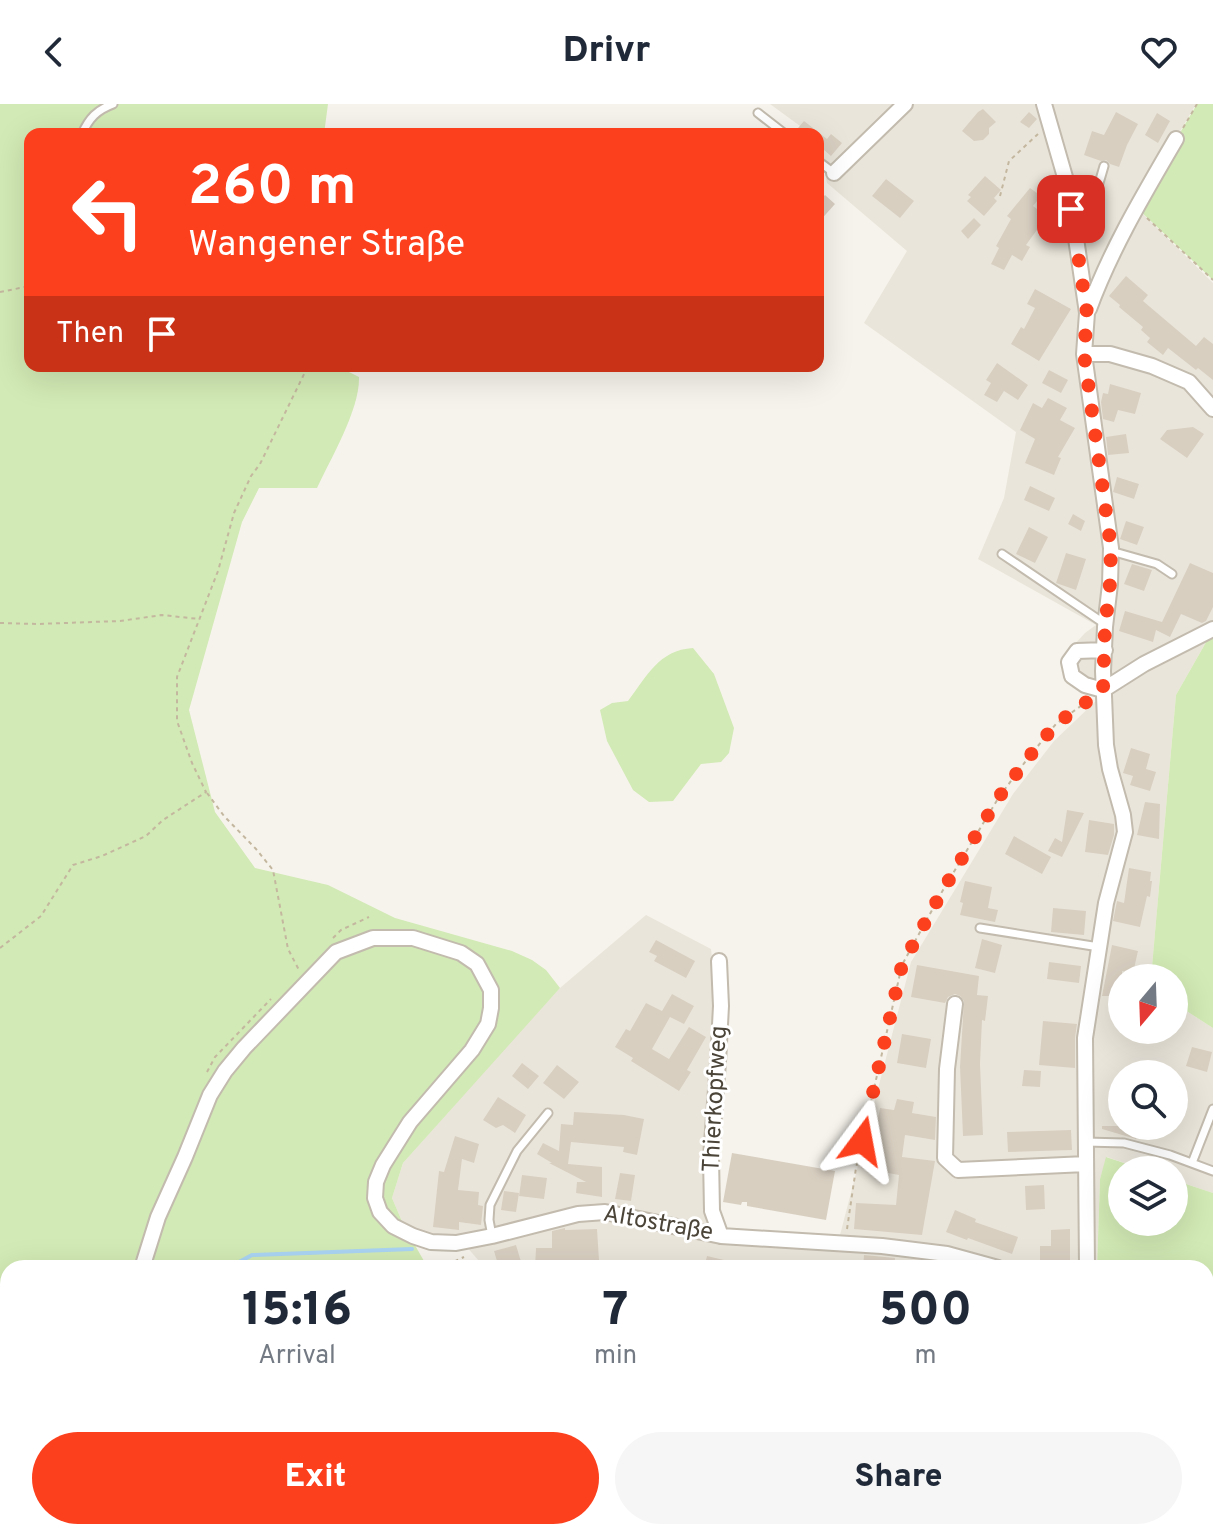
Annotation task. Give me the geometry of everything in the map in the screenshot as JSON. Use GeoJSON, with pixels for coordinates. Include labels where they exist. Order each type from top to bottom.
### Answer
{"type":"FeatureCollection","features":[{"type":"Feature","properties":{"kind":"street"},"geometry":{"type":"LineString","coordinates":[[834,173],[905,104]]}},
{"type":"Feature","properties":{"kind":"street"},"geometry":{"type":"LineString","coordinates":[[1044,104],[1069,191],[1087,313],[1084,354],[1111,551],[1103,690],[1106,745],[1125,832],[1107,895],[1085,1038],[1087,1260]]}},
{"type":"Feature","properties":{"kind":"street"},"geometry":{"type":"LineString","coordinates":[[1087,313],[1136,207],[1176,139]]}},
{"type":"Feature","properties":{"kind":"street"},"geometry":{"type":"LineString","coordinates":[[1084,354],[1110,354],[1152,366],[1189,382],[1213,409]]}},
{"type":"Feature","properties":{"kind":"street"},"geometry":{"type":"LineString","coordinates":[[1105,650],[1077,651],[1069,662],[1072,676],[1085,685],[1103,690],[1144,664],[1213,629]]}},
{"type":"Feature","properties":{"kind":"street","name":"Altostraße"},"geometry":{"type":"LineString","coordinates":[[145,1260],[158,1217],[210,1095],[225,1071],[336,952],[373,938],[413,938],[461,953],[477,964],[491,990],[491,1008],[488,1024],[472,1050],[410,1122],[383,1165],[376,1182],[375,1198],[380,1212],[393,1226],[431,1242],[456,1243],[578,1214],[605,1212],[721,1236],[882,1246],[941,1260]]}},
{"type":"Feature","properties":{"kind":"street","name":"Thierkopfweg"},"geometry":{"type":"LineString","coordinates":[[719,961],[721,1006],[711,1157],[712,1211],[721,1236]]}},
{"type":"Feature","properties":{"kind":"street"},"geometry":{"type":"LineString","coordinates":[[955,1004],[947,1069],[945,1158],[958,1170],[1086,1164]]}},
{"type":"Feature","properties":{"kind":"lane"},"geometry":{"type":"LineString","coordinates":[[84,128],[101,109],[113,104]]}},
{"type":"Feature","properties":{"kind":"lane"},"geometry":{"type":"LineString","coordinates":[[758,113],[777,128]]}},
{"type":"Feature","properties":{"kind":"lane"},"geometry":{"type":"LineString","coordinates":[[824,166],[834,173]]}},
{"type":"Feature","properties":{"kind":"lane"},"geometry":{"type":"LineString","coordinates":[[1074,227],[1090,209],[1104,166]]}},
{"type":"Feature","properties":{"kind":"lane"},"geometry":{"type":"LineString","coordinates":[[1111,551],[1157,564],[1172,574]]}},
{"type":"Feature","properties":{"kind":"lane"},"geometry":{"type":"LineString","coordinates":[[1002,554],[1105,624]]}},
{"type":"Feature","properties":{"kind":"lane"},"geometry":{"type":"LineString","coordinates":[[980,928],[1099,947]]}},
{"type":"Feature","properties":{"kind":"lane"},"geometry":{"type":"LineString","coordinates":[[1192,1163],[1213,1109]]}},
{"type":"Feature","properties":{"kind":"lane"},"geometry":{"type":"LineString","coordinates":[[492,1236],[490,1205],[517,1151],[548,1113]]}},
{"type":"Feature","properties":{"kind":"lane"},"geometry":{"type":"LineString","coordinates":[[1086,1142],[1124,1143],[1213,1171]]}},
{"type":"Feature","properties":{"kind":"path"},"geometry":{"type":"LineString","coordinates":[[1176,139],[1197,104]]}},
{"type":"Feature","properties":{"kind":"path"},"geometry":{"type":"LineString","coordinates":[[1000,196],[1009,161],[1050,123]]}},
{"type":"Feature","properties":{"kind":"path"},"geometry":{"type":"LineString","coordinates":[[1136,207],[1213,280]]}},
{"type":"Feature","properties":{"kind":"path"},"geometry":{"type":"LineString","coordinates":[[0,292],[24,287]]}},
{"type":"Feature","properties":{"kind":"path"},"geometry":{"type":"LineString","coordinates":[[300,971],[288,949],[273,870],[224,816],[206,792],[192,763],[177,721],[177,677],[218,571],[234,513],[305,372]]}},
{"type":"Feature","properties":{"kind":"path"},"geometry":{"type":"LineString","coordinates":[[0,623],[120,621],[162,615],[200,619]]}},
{"type":"Feature","properties":{"kind":"path"},"geometry":{"type":"LineString","coordinates":[[844,1245],[856,1168],[902,965],[999,797],[1056,724],[1103,690]]}},
{"type":"Feature","properties":{"kind":"path"},"geometry":{"type":"LineString","coordinates":[[0,948],[41,916],[73,865],[146,836],[163,820],[206,792]]}},
{"type":"Feature","properties":{"kind":"shaded area"},"geometry":{"type":"Polygon","coordinates":[[[770,104],[1196,104],[1136,207],[1213,283],[1213,630],[1176,695],[1152,964],[1108,964],[1108,1044],[1188,1044],[1188,1012],[1213,1028],[1213,1193],[1188,1185],[1188,1156],[1108,1156],[1100,1179],[1097,1260],[478,1260],[466,1246],[404,1226],[392,1198],[403,1163],[560,988],[646,915],[711,949],[717,999],[704,1184],[711,1227],[840,1235],[911,962],[1013,794],[1054,741],[1098,699],[1068,679],[1063,670],[1067,654],[1096,625],[978,559],[1004,498],[1016,432],[864,323],[907,251],[827,183],[824,128],[803,128],[770,104]]]}},
{"type":"Feature","properties":{"kind":"green space"},"geometry":{"type":"Polygon","coordinates":[[[0,104],[328,104],[325,128],[24,128],[24,372],[349,372],[359,377],[350,418],[317,488],[259,488],[242,522],[189,710],[215,812],[255,868],[328,885],[395,918],[512,951],[546,970],[560,988],[403,1163],[392,1198],[423,1260],[0,1260],[0,104]]]}},
{"type":"Feature","properties":{"kind":"green space"},"geometry":{"type":"Polygon","coordinates":[[[1197,104],[1213,104],[1213,280],[1136,207],[1197,104]]]}},
{"type":"Feature","properties":{"kind":"green space"},"geometry":{"type":"Polygon","coordinates":[[[1213,630],[1213,1028],[1188,1012],[1188,964],[1152,964],[1176,695],[1213,630]]]}},
{"type":"Feature","properties":{"kind":"green space"},"geometry":{"type":"Polygon","coordinates":[[[693,648],[714,674],[734,728],[729,753],[721,762],[701,764],[673,801],[649,802],[633,790],[607,741],[600,710],[612,703],[628,701],[663,659],[693,648]]]}},
{"type":"Feature","properties":{"kind":"green space"},"geometry":{"type":"Polygon","coordinates":[[[1106,1157],[1108,1236],[1188,1236],[1188,1185],[1213,1193],[1213,1260],[1097,1260],[1100,1179],[1106,1157]]]}},
{"type":"Feature","properties":{"kind":"building"},"geometry":{"type":"Polygon","coordinates":[[[983,109],[996,122],[983,140],[974,141],[962,131],[983,109]]]}},
{"type":"Feature","properties":{"kind":"building"},"geometry":{"type":"Polygon","coordinates":[[[1029,112],[1037,119],[1029,128],[1020,122],[1029,112]]]}},
{"type":"Feature","properties":{"kind":"building"},"geometry":{"type":"Polygon","coordinates":[[[1116,112],[1138,124],[1119,167],[1106,160],[1084,155],[1092,131],[1104,135],[1116,112]]]}},
{"type":"Feature","properties":{"kind":"building"},"geometry":{"type":"Polygon","coordinates":[[[1157,113],[1170,121],[1158,143],[1145,135],[1157,113]]]}},
{"type":"Feature","properties":{"kind":"building"},"geometry":{"type":"Polygon","coordinates":[[[804,121],[813,128],[798,128],[804,121]]]}},
{"type":"Feature","properties":{"kind":"building"},"geometry":{"type":"Polygon","coordinates":[[[831,134],[842,143],[831,156],[824,150],[824,137],[827,139],[831,134]]]}},
{"type":"Feature","properties":{"kind":"building"},"geometry":{"type":"Polygon","coordinates":[[[985,176],[1001,190],[994,198],[997,201],[984,216],[967,201],[971,197],[968,195],[985,176]]]}},
{"type":"Feature","properties":{"kind":"building"},"geometry":{"type":"Polygon","coordinates":[[[886,179],[914,201],[900,218],[872,196],[886,179]]]}},
{"type":"Feature","properties":{"kind":"building"},"geometry":{"type":"Polygon","coordinates":[[[1030,188],[1041,196],[1033,206],[1047,216],[1026,245],[1030,247],[1022,261],[1012,255],[1004,270],[991,264],[999,248],[996,246],[1011,219],[1007,216],[1030,188]]]}},
{"type":"Feature","properties":{"kind":"building"},"geometry":{"type":"Polygon","coordinates":[[[824,196],[835,204],[824,216],[824,196]]]}},
{"type":"Feature","properties":{"kind":"building"},"geometry":{"type":"Polygon","coordinates":[[[974,218],[981,225],[968,239],[961,231],[974,218]]]}},
{"type":"Feature","properties":{"kind":"building"},"geometry":{"type":"Polygon","coordinates":[[[1126,276],[1148,295],[1143,301],[1196,346],[1204,337],[1213,344],[1213,380],[1168,348],[1163,355],[1147,342],[1150,338],[1141,330],[1143,327],[1109,296],[1126,276]]]}},
{"type":"Feature","properties":{"kind":"building"},"geometry":{"type":"Polygon","coordinates":[[[1035,289],[1071,309],[1039,361],[1011,344],[1021,327],[1024,329],[1035,308],[1027,304],[1035,289]]]}},
{"type":"Feature","properties":{"kind":"building"},"geometry":{"type":"Polygon","coordinates":[[[997,363],[1028,385],[1018,400],[1004,391],[997,402],[984,395],[991,383],[986,380],[997,363]]]}},
{"type":"Feature","properties":{"kind":"building"},"geometry":{"type":"Polygon","coordinates":[[[1049,370],[1068,380],[1061,393],[1042,383],[1049,370]]]}},
{"type":"Feature","properties":{"kind":"building"},"geometry":{"type":"Polygon","coordinates":[[[1110,384],[1141,393],[1135,414],[1118,410],[1114,422],[1103,419],[1101,402],[1103,393],[1108,394],[1110,384]]]}},
{"type":"Feature","properties":{"kind":"building"},"geometry":{"type":"Polygon","coordinates":[[[1048,398],[1067,408],[1060,420],[1075,428],[1058,457],[1061,458],[1054,475],[1025,463],[1035,439],[1020,430],[1033,403],[1042,408],[1048,398]]]}},
{"type":"Feature","properties":{"kind":"building"},"geometry":{"type":"Polygon","coordinates":[[[1193,427],[1204,434],[1187,458],[1160,439],[1167,430],[1193,427]]]}},
{"type":"Feature","properties":{"kind":"building"},"geometry":{"type":"Polygon","coordinates":[[[1126,434],[1129,453],[1108,455],[1106,437],[1126,434]]]}},
{"type":"Feature","properties":{"kind":"building"},"geometry":{"type":"Polygon","coordinates":[[[1117,477],[1139,484],[1134,499],[1113,492],[1117,477]]]}},
{"type":"Feature","properties":{"kind":"building"},"geometry":{"type":"Polygon","coordinates":[[[1030,486],[1055,498],[1049,511],[1024,500],[1030,486]]]}},
{"type":"Feature","properties":{"kind":"building"},"geometry":{"type":"Polygon","coordinates":[[[1073,514],[1085,521],[1081,531],[1068,524],[1073,514]]]}},
{"type":"Feature","properties":{"kind":"building"},"geometry":{"type":"Polygon","coordinates":[[[1126,521],[1144,527],[1137,545],[1120,539],[1126,521]]]}},
{"type":"Feature","properties":{"kind":"building"},"geometry":{"type":"Polygon","coordinates":[[[1029,527],[1048,537],[1035,563],[1016,554],[1029,527]]]}},
{"type":"Feature","properties":{"kind":"building"},"geometry":{"type":"Polygon","coordinates":[[[1066,553],[1086,559],[1076,590],[1056,583],[1066,553]]]}},
{"type":"Feature","properties":{"kind":"building"},"geometry":{"type":"Polygon","coordinates":[[[1190,563],[1213,573],[1213,607],[1206,621],[1202,623],[1181,614],[1170,637],[1156,630],[1153,642],[1119,631],[1125,611],[1162,622],[1190,563]]]}},
{"type":"Feature","properties":{"kind":"building"},"geometry":{"type":"Polygon","coordinates":[[[1132,564],[1152,570],[1144,591],[1124,584],[1132,564]]]}},
{"type":"Feature","properties":{"kind":"building"},"geometry":{"type":"Polygon","coordinates":[[[1131,748],[1150,754],[1146,769],[1156,772],[1150,791],[1130,785],[1133,776],[1123,773],[1131,748]]]}},
{"type":"Feature","properties":{"kind":"building"},"geometry":{"type":"Polygon","coordinates":[[[1145,802],[1160,804],[1159,839],[1137,835],[1145,802]]]}},
{"type":"Feature","properties":{"kind":"building"},"geometry":{"type":"Polygon","coordinates":[[[1067,810],[1084,813],[1062,857],[1048,851],[1055,838],[1062,842],[1067,810]]]}},
{"type":"Feature","properties":{"kind":"building"},"geometry":{"type":"Polygon","coordinates":[[[1089,820],[1114,824],[1108,855],[1085,852],[1089,820]]]}},
{"type":"Feature","properties":{"kind":"building"},"geometry":{"type":"Polygon","coordinates":[[[1014,836],[1051,857],[1042,874],[1005,854],[1014,836]]]}},
{"type":"Feature","properties":{"kind":"building"},"geometry":{"type":"Polygon","coordinates":[[[1129,868],[1151,872],[1150,897],[1147,896],[1140,927],[1113,921],[1117,901],[1124,903],[1129,868]]]}},
{"type":"Feature","properties":{"kind":"building"},"geometry":{"type":"Polygon","coordinates":[[[965,881],[992,887],[988,908],[998,910],[995,922],[960,915],[965,881]]]}},
{"type":"Feature","properties":{"kind":"building"},"geometry":{"type":"Polygon","coordinates":[[[1053,908],[1086,911],[1084,935],[1051,932],[1053,908]]]}},
{"type":"Feature","properties":{"kind":"building"},"geometry":{"type":"Polygon","coordinates":[[[982,939],[1002,945],[995,973],[975,968],[982,939]]]}},
{"type":"Feature","properties":{"kind":"building"},"geometry":{"type":"Polygon","coordinates":[[[656,940],[695,961],[686,978],[654,961],[657,956],[649,952],[656,940]]]}},
{"type":"Feature","properties":{"kind":"building"},"geometry":{"type":"Polygon","coordinates":[[[1112,945],[1138,951],[1135,964],[1108,964],[1112,945]]]}},
{"type":"Feature","properties":{"kind":"building"},"geometry":{"type":"Polygon","coordinates":[[[1049,962],[1081,966],[1079,983],[1047,979],[1049,962]]]}},
{"type":"Feature","properties":{"kind":"building"},"geometry":{"type":"Polygon","coordinates":[[[917,965],[979,976],[977,995],[988,996],[985,1021],[982,1020],[980,1064],[983,1135],[963,1136],[960,1067],[964,1001],[955,994],[948,997],[945,1003],[911,997],[917,965]]]}},
{"type":"Feature","properties":{"kind":"building"},"geometry":{"type":"Polygon","coordinates":[[[1108,965],[1108,996],[1102,996],[1108,965]]]}},
{"type":"Feature","properties":{"kind":"building"},"geometry":{"type":"Polygon","coordinates":[[[672,994],[694,1006],[684,1024],[670,1017],[652,1049],[669,1059],[689,1027],[706,1037],[679,1091],[631,1061],[633,1058],[615,1047],[626,1029],[630,1031],[646,1003],[662,1011],[672,994]]]}},
{"type":"Feature","properties":{"kind":"building"},"geometry":{"type":"Polygon","coordinates":[[[1043,1021],[1077,1024],[1075,1068],[1039,1065],[1043,1021]]]}},
{"type":"Feature","properties":{"kind":"building"},"geometry":{"type":"Polygon","coordinates":[[[902,1034],[931,1039],[926,1068],[897,1063],[902,1034]]]}},
{"type":"Feature","properties":{"kind":"building"},"geometry":{"type":"Polygon","coordinates":[[[1192,1047],[1212,1052],[1207,1072],[1188,1067],[1192,1047]]]}},
{"type":"Feature","properties":{"kind":"building"},"geometry":{"type":"Polygon","coordinates":[[[522,1063],[539,1076],[528,1089],[512,1076],[522,1063]]]}},
{"type":"Feature","properties":{"kind":"building"},"geometry":{"type":"Polygon","coordinates":[[[557,1065],[579,1082],[564,1099],[543,1083],[557,1065]]]}},
{"type":"Feature","properties":{"kind":"building"},"geometry":{"type":"Polygon","coordinates":[[[1024,1070],[1041,1071],[1040,1087],[1022,1086],[1024,1070]]]}},
{"type":"Feature","properties":{"kind":"building"},"geometry":{"type":"Polygon","coordinates":[[[498,1097],[526,1115],[515,1133],[503,1125],[496,1128],[483,1120],[498,1097]]]}},
{"type":"Feature","properties":{"kind":"building"},"geometry":{"type":"Polygon","coordinates":[[[897,1099],[914,1102],[912,1113],[936,1117],[935,1140],[905,1135],[902,1157],[935,1161],[922,1235],[854,1229],[856,1203],[896,1205],[899,1175],[861,1168],[865,1142],[870,1143],[873,1129],[876,1130],[880,1108],[894,1110],[897,1099]]]}},
{"type":"Feature","properties":{"kind":"building"},"geometry":{"type":"Polygon","coordinates":[[[574,1112],[644,1119],[637,1155],[623,1152],[624,1147],[571,1142],[568,1164],[602,1167],[602,1197],[576,1193],[577,1182],[586,1182],[537,1154],[543,1143],[559,1151],[561,1124],[573,1125],[574,1112]]]}},
{"type":"Feature","properties":{"kind":"building"},"geometry":{"type":"Polygon","coordinates":[[[1071,1130],[1072,1150],[1008,1152],[1007,1132],[1071,1130]]]}},
{"type":"Feature","properties":{"kind":"building"},"geometry":{"type":"Polygon","coordinates":[[[455,1136],[479,1144],[474,1163],[462,1159],[458,1190],[479,1192],[478,1205],[483,1206],[481,1225],[459,1222],[459,1230],[433,1227],[439,1171],[444,1172],[455,1136]]]}},
{"type":"Feature","properties":{"kind":"building"},"geometry":{"type":"Polygon","coordinates":[[[732,1153],[835,1171],[826,1220],[747,1206],[747,1202],[741,1205],[723,1202],[732,1153]]]}},
{"type":"Feature","properties":{"kind":"building"},"geometry":{"type":"Polygon","coordinates":[[[620,1173],[635,1175],[631,1201],[615,1199],[620,1173]]]}},
{"type":"Feature","properties":{"kind":"building"},"geometry":{"type":"Polygon","coordinates":[[[522,1175],[547,1178],[544,1199],[519,1196],[522,1175]]]}},
{"type":"Feature","properties":{"kind":"building"},"geometry":{"type":"Polygon","coordinates":[[[1044,1185],[1045,1209],[1026,1210],[1025,1186],[1044,1185]]]}},
{"type":"Feature","properties":{"kind":"building"},"geometry":{"type":"Polygon","coordinates":[[[504,1191],[519,1193],[516,1212],[501,1210],[504,1191]]]}},
{"type":"Feature","properties":{"kind":"building"},"geometry":{"type":"Polygon","coordinates":[[[955,1210],[976,1219],[975,1222],[1018,1237],[1012,1254],[946,1232],[955,1210]]]}},
{"type":"Feature","properties":{"kind":"building"},"geometry":{"type":"Polygon","coordinates":[[[565,1228],[597,1229],[599,1260],[535,1260],[536,1248],[552,1248],[552,1231],[565,1228]]]}},
{"type":"Feature","properties":{"kind":"building"},"geometry":{"type":"Polygon","coordinates":[[[1070,1229],[1070,1260],[1040,1260],[1040,1246],[1051,1246],[1051,1230],[1070,1229]]]}},
{"type":"Feature","properties":{"kind":"building"},"geometry":{"type":"Polygon","coordinates":[[[516,1245],[520,1260],[497,1260],[494,1251],[516,1245]]]}},
{"type":"Feature","properties":{"kind":"building"},"geometry":{"type":"Polygon","coordinates":[[[864,1255],[895,1258],[895,1260],[864,1260],[864,1255]]]}},
{"type":"Feature","properties":{"kind":"waterway"},"geometry":{"type":"LineString","coordinates":[[243,1260],[252,1255],[412,1249]]}},
{"type":"Feature","properties":{"kind":"route"},"geometry":{"type":"LineString","coordinates":[[862,1141],[902,965],[999,797],[1056,724],[1103,690],[1111,548],[1084,354],[1087,313],[1071,209]]}}]}
